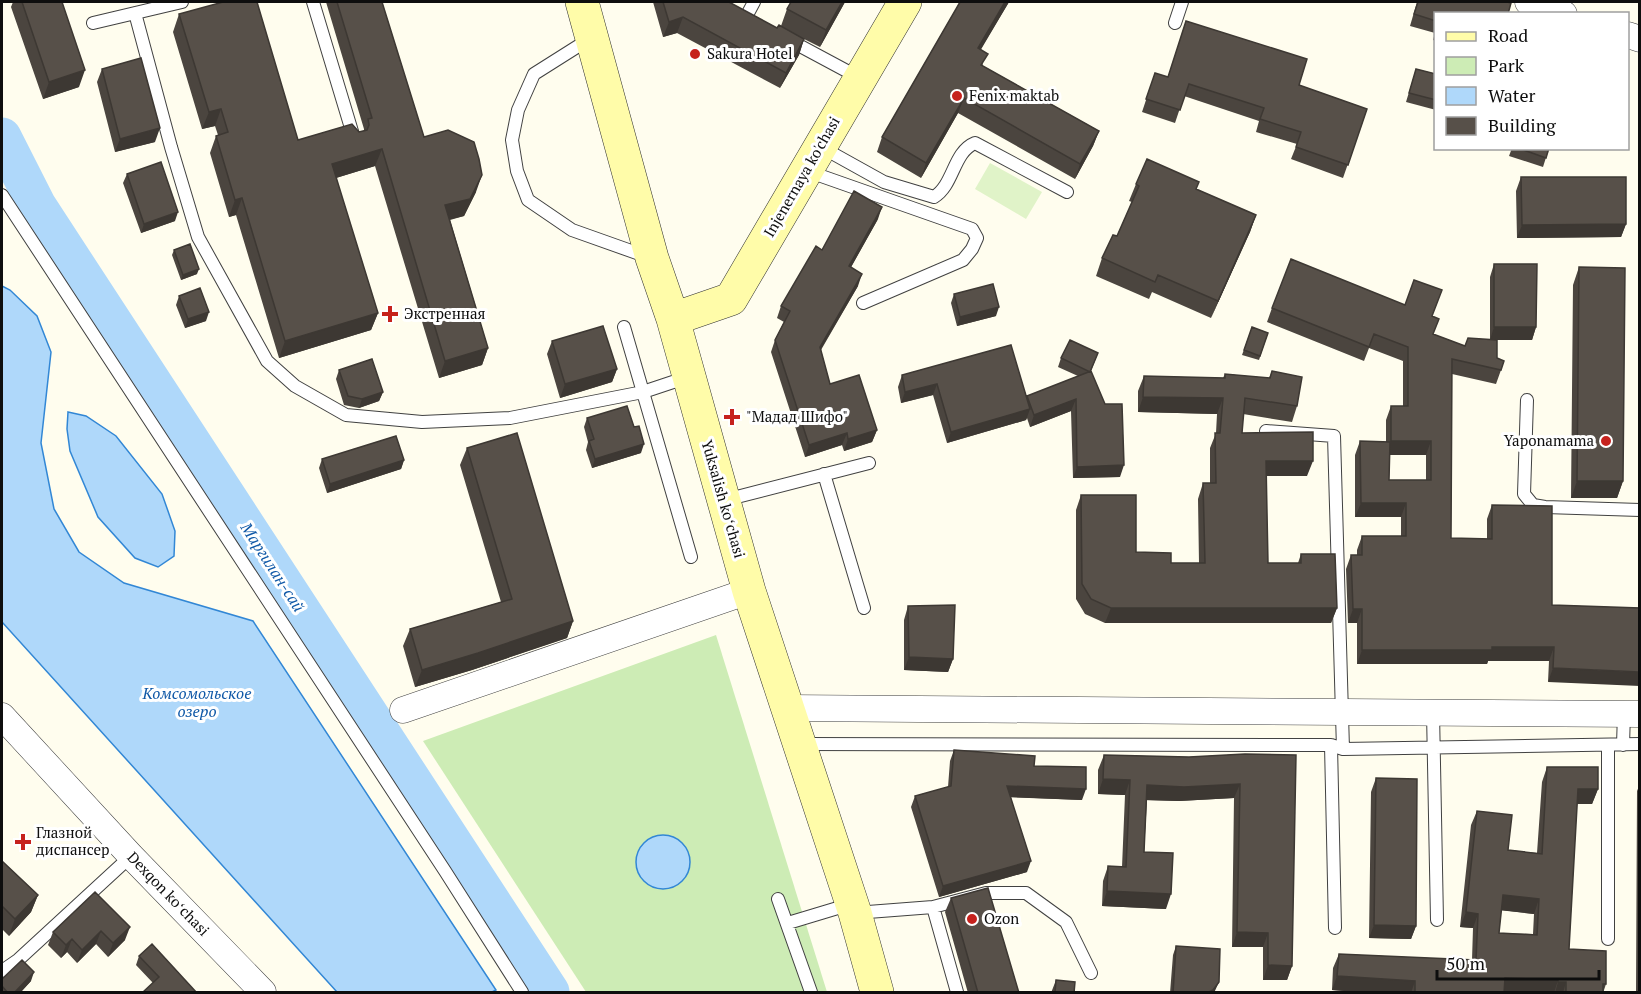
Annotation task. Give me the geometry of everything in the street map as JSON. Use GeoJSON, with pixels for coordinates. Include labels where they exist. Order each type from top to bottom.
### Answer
{"type":"FeatureCollection","features":[{"type":"Feature","properties":{"kind":"main road","name":"Yuksalish koʻchasi"},"geometry":{"type":"LineString","coordinates":[[582,2],[652,258],[673,319],[749,591],[854,908],[877,993]]}},
{"type":"Feature","properties":{"kind":"main road","name":"Injenernaya ko'chasi"},"geometry":{"type":"LineString","coordinates":[[673,319],[730,300],[905,2]]}},
{"type":"Feature","properties":{"kind":"street"},"geometry":{"type":"LineString","coordinates":[[1528,2],[1558,12]]}},
{"type":"Feature","properties":{"kind":"street"},"geometry":{"type":"LineString","coordinates":[[403,710],[749,591]]}},
{"type":"Feature","properties":{"kind":"street"},"geometry":{"type":"LineString","coordinates":[[786,708],[1631,714]]}},
{"type":"Feature","properties":{"kind":"street","name":"Dexqon koʻchasi"},"geometry":{"type":"LineString","coordinates":[[2,718],[263,993]]}},
{"type":"Feature","properties":{"kind":"lane"},"geometry":{"type":"LineString","coordinates":[[93,24],[182,2]]}},
{"type":"Feature","properties":{"kind":"lane"},"geometry":{"type":"LineString","coordinates":[[314,2],[355,141]]}},
{"type":"Feature","properties":{"kind":"lane"},"geometry":{"type":"LineString","coordinates":[[747,16],[754,2]]}},
{"type":"Feature","properties":{"kind":"lane"},"geometry":{"type":"LineString","coordinates":[[1175,23],[1182,2]]}},
{"type":"Feature","properties":{"kind":"lane"},"geometry":{"type":"LineString","coordinates":[[135,13],[198,237],[267,362],[295,386],[346,415],[422,422],[510,418],[644,392],[689,376]]}},
{"type":"Feature","properties":{"kind":"lane"},"geometry":{"type":"LineString","coordinates":[[777,34],[860,78]]}},
{"type":"Feature","properties":{"kind":"lane"},"geometry":{"type":"LineString","coordinates":[[592,38],[534,74],[518,110],[512,140],[517,171],[528,200],[572,230],[652,258]]}},
{"type":"Feature","properties":{"kind":"lane"},"geometry":{"type":"LineString","coordinates":[[813,159],[934,198],[942,192],[966,146],[975,142],[1067,192]]}},
{"type":"Feature","properties":{"kind":"lane"},"geometry":{"type":"LineString","coordinates":[[813,159],[972,229],[977,238],[963,260],[864,303]]}},
{"type":"Feature","properties":{"kind":"lane"},"geometry":{"type":"LineString","coordinates":[[2,195],[439,861],[522,993]]}},
{"type":"Feature","properties":{"kind":"lane"},"geometry":{"type":"LineString","coordinates":[[624,327],[691,557]]}},
{"type":"Feature","properties":{"kind":"lane"},"geometry":{"type":"LineString","coordinates":[[1527,400],[1524,494],[1533,505],[1640,510]]}},
{"type":"Feature","properties":{"kind":"lane"},"geometry":{"type":"LineString","coordinates":[[1266,431],[1334,436],[1343,712],[1337,747],[1335,928]]}},
{"type":"Feature","properties":{"kind":"lane"},"geometry":{"type":"LineString","coordinates":[[723,500],[869,463]]}},
{"type":"Feature","properties":{"kind":"lane"},"geometry":{"type":"LineString","coordinates":[[824,474],[864,608]]}},
{"type":"Feature","properties":{"kind":"lane"},"geometry":{"type":"LineString","coordinates":[[1433,712],[1437,920]]}},
{"type":"Feature","properties":{"kind":"lane"},"geometry":{"type":"LineString","coordinates":[[1623,744],[1631,714]]}},
{"type":"Feature","properties":{"kind":"lane"},"geometry":{"type":"LineString","coordinates":[[798,744],[1337,747],[1640,744]]}},
{"type":"Feature","properties":{"kind":"lane"},"geometry":{"type":"LineString","coordinates":[[1608,745],[1608,939]]}},
{"type":"Feature","properties":{"kind":"lane"},"geometry":{"type":"LineString","coordinates":[[2,971],[18,960],[131,856]]}},
{"type":"Feature","properties":{"kind":"lane"},"geometry":{"type":"LineString","coordinates":[[788,923],[854,908],[933,906],[986,893],[1026,893],[1066,922],[1091,974]]}},
{"type":"Feature","properties":{"kind":"lane"},"geometry":{"type":"LineString","coordinates":[[778,899],[811,993]]}},
{"type":"Feature","properties":{"kind":"lane"},"geometry":{"type":"LineString","coordinates":[[933,906],[957,993]]}},
{"type":"Feature","properties":{"kind":"green space"},"geometry":{"type":"Polygon","coordinates":[[[990,163],[1042,192],[1026,219],[975,189],[990,163]]]}},
{"type":"Feature","properties":{"kind":"green space"},"geometry":{"type":"Polygon","coordinates":[[[716,635],[827,992],[586,992],[423,741],[716,635]]]}},
{"type":"Feature","properties":{"kind":"water","name":"Комсомольское озеро"},"geometry":{"type":"Polygon","coordinates":[[[2,286],[10,290],[37,316],[51,352],[41,443],[54,509],[79,552],[124,583],[253,621],[496,990],[492,992],[337,992],[2,622],[2,286]]]}},
{"type":"Feature","properties":{"kind":"water"},"geometry":{"type":"Polygon","coordinates":[[[68,412],[86,416],[116,436],[162,494],[175,531],[174,556],[158,567],[135,558],[98,517],[70,451],[67,429],[68,412]]]}},
{"type":"Feature","properties":{"kind":"water"},"geometry":{"type":"Polygon","coordinates":[[[663,835],[673,837],[682,843],[688,852],[690,862],[688,872],[682,881],[673,887],[663,889],[653,887],[644,881],[638,872],[636,862],[638,852],[644,843],[653,837],[663,835]]]}},
{"type":"Feature","properties":{"kind":"building"},"geometry":{"type":"Polygon","coordinates":[[[22,2],[62,2],[85,70],[49,82],[22,2]]]}},
{"type":"Feature","properties":{"kind":"building"},"geometry":{"type":"Polygon","coordinates":[[[223,2],[257,2],[298,140],[352,124],[359,132],[367,130],[368,119],[372,118],[337,2],[382,2],[424,137],[448,130],[474,142],[482,175],[470,199],[445,205],[488,348],[445,361],[382,149],[332,164],[378,313],[285,341],[242,198],[235,200],[216,136],[228,132],[221,109],[209,112],[179,14],[223,2]]]}},
{"type":"Feature","properties":{"kind":"building"},"geometry":{"type":"Polygon","coordinates":[[[663,2],[729,2],[777,28],[779,25],[804,39],[786,73],[683,17],[669,22],[663,2]]]}},
{"type":"Feature","properties":{"kind":"building"},"geometry":{"type":"Polygon","coordinates":[[[791,2],[842,2],[826,30],[787,9],[791,2]]]}},
{"type":"Feature","properties":{"kind":"building","name":"Fenix maktab"},"geometry":{"type":"Polygon","coordinates":[[[960,2],[1005,2],[978,48],[988,54],[981,65],[1099,131],[1080,164],[964,98],[926,163],[882,137],[960,2]]]}},
{"type":"Feature","properties":{"kind":"building"},"geometry":{"type":"Polygon","coordinates":[[[1418,2],[1511,3],[1509,12],[1434,12],[1434,20],[1414,14],[1418,2]]]}},
{"type":"Feature","properties":{"kind":"building"},"geometry":{"type":"Polygon","coordinates":[[[1186,21],[1307,59],[1299,85],[1367,109],[1348,165],[1296,147],[1301,132],[1260,119],[1264,108],[1189,84],[1180,110],[1146,99],[1155,73],[1168,77],[1186,21]]]}},
{"type":"Feature","properties":{"kind":"building"},"geometry":{"type":"Polygon","coordinates":[[[141,58],[160,128],[120,139],[102,69],[141,58]]]}},
{"type":"Feature","properties":{"kind":"building"},"geometry":{"type":"Polygon","coordinates":[[[1416,69],[1434,74],[1434,99],[1409,93],[1416,69]]]}},
{"type":"Feature","properties":{"kind":"building"},"geometry":{"type":"Polygon","coordinates":[[[1524,150],[1548,150],[1546,158],[1524,150]]]}},
{"type":"Feature","properties":{"kind":"building"},"geometry":{"type":"Polygon","coordinates":[[[1147,159],[1199,182],[1196,189],[1256,215],[1218,301],[1158,275],[1155,282],[1102,258],[1113,235],[1117,236],[1139,186],[1136,184],[1147,159]]]}},
{"type":"Feature","properties":{"kind":"building"},"geometry":{"type":"Polygon","coordinates":[[[161,162],[178,212],[144,224],[127,174],[161,162]]]}},
{"type":"Feature","properties":{"kind":"building"},"geometry":{"type":"Polygon","coordinates":[[[1521,177],[1626,177],[1626,224],[1522,225],[1521,177]]]}},
{"type":"Feature","properties":{"kind":"building"},"geometry":{"type":"Polygon","coordinates":[[[854,191],[882,207],[849,266],[862,274],[820,347],[830,384],[859,375],[877,430],[848,439],[847,433],[809,445],[775,340],[790,311],[781,306],[816,246],[822,250],[854,191]]]}},
{"type":"Feature","properties":{"kind":"building"},"geometry":{"type":"Polygon","coordinates":[[[190,244],[199,269],[183,275],[174,250],[190,244]]]}},
{"type":"Feature","properties":{"kind":"building"},"geometry":{"type":"Polygon","coordinates":[[[1291,259],[1405,305],[1414,280],[1442,290],[1432,316],[1439,319],[1433,334],[1465,346],[1468,338],[1497,340],[1497,358],[1504,361],[1501,370],[1452,359],[1451,538],[1492,539],[1492,505],[1552,506],[1552,605],[1640,608],[1640,672],[1553,668],[1554,647],[1492,647],[1492,650],[1362,650],[1362,609],[1353,609],[1351,555],[1362,555],[1362,536],[1406,536],[1406,503],[1361,503],[1360,441],[1390,442],[1389,480],[1431,480],[1431,441],[1391,441],[1391,406],[1408,406],[1408,347],[1374,334],[1369,347],[1272,308],[1291,259]]]}},
{"type":"Feature","properties":{"kind":"building"},"geometry":{"type":"Polygon","coordinates":[[[1494,264],[1537,264],[1536,327],[1494,327],[1494,264]]]}},
{"type":"Feature","properties":{"kind":"building"},"geometry":{"type":"Polygon","coordinates":[[[1579,267],[1625,268],[1623,481],[1577,481],[1579,267]]]}},
{"type":"Feature","properties":{"kind":"building"},"geometry":{"type":"Polygon","coordinates":[[[993,284],[999,307],[960,317],[954,294],[993,284]]]}},
{"type":"Feature","properties":{"kind":"building"},"geometry":{"type":"Polygon","coordinates":[[[200,288],[209,312],[188,319],[179,296],[200,288]]]}},
{"type":"Feature","properties":{"kind":"building"},"geometry":{"type":"Polygon","coordinates":[[[603,326],[617,369],[565,384],[552,341],[603,326]]]}},
{"type":"Feature","properties":{"kind":"building"},"geometry":{"type":"Polygon","coordinates":[[[1252,327],[1268,333],[1260,356],[1244,350],[1252,327]]]}},
{"type":"Feature","properties":{"kind":"building"},"geometry":{"type":"Polygon","coordinates":[[[1070,340],[1098,353],[1090,372],[1061,358],[1070,340]]]}},
{"type":"Feature","properties":{"kind":"building"},"geometry":{"type":"Polygon","coordinates":[[[1011,345],[1030,409],[951,432],[937,384],[905,392],[902,375],[1011,345]]]}},
{"type":"Feature","properties":{"kind":"building"},"geometry":{"type":"Polygon","coordinates":[[[372,359],[383,392],[362,399],[348,396],[339,370],[372,359]]]}},
{"type":"Feature","properties":{"kind":"building"},"geometry":{"type":"Polygon","coordinates":[[[1091,371],[1105,404],[1122,404],[1124,465],[1077,467],[1076,399],[1034,415],[1027,396],[1091,371]]]}},
{"type":"Feature","properties":{"kind":"building"},"geometry":{"type":"Polygon","coordinates":[[[1272,371],[1302,377],[1297,406],[1245,398],[1242,433],[1313,432],[1313,461],[1266,461],[1268,563],[1301,563],[1301,554],[1335,554],[1337,608],[1111,608],[1091,599],[1082,584],[1081,495],[1136,495],[1136,552],[1171,553],[1171,563],[1205,563],[1203,483],[1216,483],[1215,433],[1220,433],[1223,398],[1143,397],[1144,376],[1225,378],[1225,374],[1270,378],[1272,371]]]}},
{"type":"Feature","properties":{"kind":"building"},"geometry":{"type":"Polygon","coordinates":[[[627,406],[634,427],[639,426],[644,444],[595,459],[589,441],[594,439],[587,418],[627,406]]]}},
{"type":"Feature","properties":{"kind":"building"},"geometry":{"type":"Polygon","coordinates":[[[517,433],[573,621],[422,670],[410,629],[512,599],[467,448],[517,433]]]}},
{"type":"Feature","properties":{"kind":"building"},"geometry":{"type":"Polygon","coordinates":[[[396,436],[404,460],[330,484],[322,459],[396,436]]]}},
{"type":"Feature","properties":{"kind":"building"},"geometry":{"type":"Polygon","coordinates":[[[955,605],[953,659],[909,657],[908,606],[955,605]]]}},
{"type":"Feature","properties":{"kind":"building"},"geometry":{"type":"Polygon","coordinates":[[[954,750],[1035,756],[1034,766],[1086,767],[1086,789],[1007,786],[1031,861],[943,886],[915,796],[951,786],[954,750]]]}},
{"type":"Feature","properties":{"kind":"building"},"geometry":{"type":"Polygon","coordinates":[[[1245,754],[1296,755],[1292,966],[1268,965],[1268,933],[1237,932],[1240,784],[1184,787],[1147,785],[1144,852],[1173,853],[1171,894],[1107,891],[1108,866],[1126,867],[1130,780],[1103,779],[1104,755],[1189,757],[1245,754]]]}},
{"type":"Feature","properties":{"kind":"building"},"geometry":{"type":"Polygon","coordinates":[[[1547,767],[1598,767],[1598,789],[1578,789],[1569,949],[1606,951],[1606,984],[1603,984],[1603,993],[1566,993],[1566,982],[1558,982],[1558,980],[1505,978],[1504,993],[1415,993],[1415,981],[1337,976],[1339,954],[1476,960],[1478,914],[1466,912],[1477,811],[1512,815],[1508,850],[1542,854],[1547,767]],[[1503,895],[1499,933],[1537,935],[1539,899],[1503,895]]]}},
{"type":"Feature","properties":{"kind":"building"},"geometry":{"type":"Polygon","coordinates":[[[1376,778],[1417,779],[1416,926],[1374,925],[1376,778]]]}},
{"type":"Feature","properties":{"kind":"building"},"geometry":{"type":"Polygon","coordinates":[[[2,861],[38,895],[15,919],[2,906],[2,861]]]}},
{"type":"Feature","properties":{"kind":"building"},"geometry":{"type":"Polygon","coordinates":[[[988,888],[1019,993],[978,993],[951,898],[988,888]]]}},
{"type":"Feature","properties":{"kind":"building"},"geometry":{"type":"Polygon","coordinates":[[[95,892],[130,927],[113,943],[101,931],[82,950],[72,939],[66,945],[53,932],[95,892]]]}},
{"type":"Feature","properties":{"kind":"building"},"geometry":{"type":"Polygon","coordinates":[[[152,944],[197,993],[142,993],[159,977],[139,956],[152,944]]]}},
{"type":"Feature","properties":{"kind":"building"},"geometry":{"type":"Polygon","coordinates":[[[1176,946],[1220,949],[1219,982],[1213,990],[1207,993],[1173,993],[1176,946]]]}},
{"type":"Feature","properties":{"kind":"building"},"geometry":{"type":"Polygon","coordinates":[[[22,960],[34,972],[14,993],[8,993],[2,986],[2,979],[22,960]]]}},
{"type":"Feature","properties":{"kind":"building"},"geometry":{"type":"Polygon","coordinates":[[[1056,980],[1075,982],[1074,993],[1055,993],[1056,980]]]}},
{"type":"Feature","properties":{"kind":"waterway","name":"Маргилан-сай"},"geometry":{"type":"LineString","coordinates":[[2,137],[37,206],[550,992]]}},
{"type":"Feature","properties":{"kind":"place","name":"Sakura Hotel"},"geometry":{"type":"Point","coordinates":[695,54]}},
{"type":"Feature","properties":{"kind":"place","name":"Fenix maktab"},"geometry":{"type":"Point","coordinates":[957,96]}},
{"type":"Feature","properties":{"kind":"place","name":"Экстренная"},"geometry":{"type":"Point","coordinates":[390,314]}},
{"type":"Feature","properties":{"kind":"place","name":"\"Мадад Шифо\""},"geometry":{"type":"Point","coordinates":[732,417]}},
{"type":"Feature","properties":{"kind":"place","name":"Yaponamama"},"geometry":{"type":"Point","coordinates":[1606,441]}},
{"type":"Feature","properties":{"kind":"place","name":"Глазной диспансер"},"geometry":{"type":"Point","coordinates":[23,842]}},
{"type":"Feature","properties":{"kind":"place","name":"Ozon"},"geometry":{"type":"Point","coordinates":[972,919]}}]}
